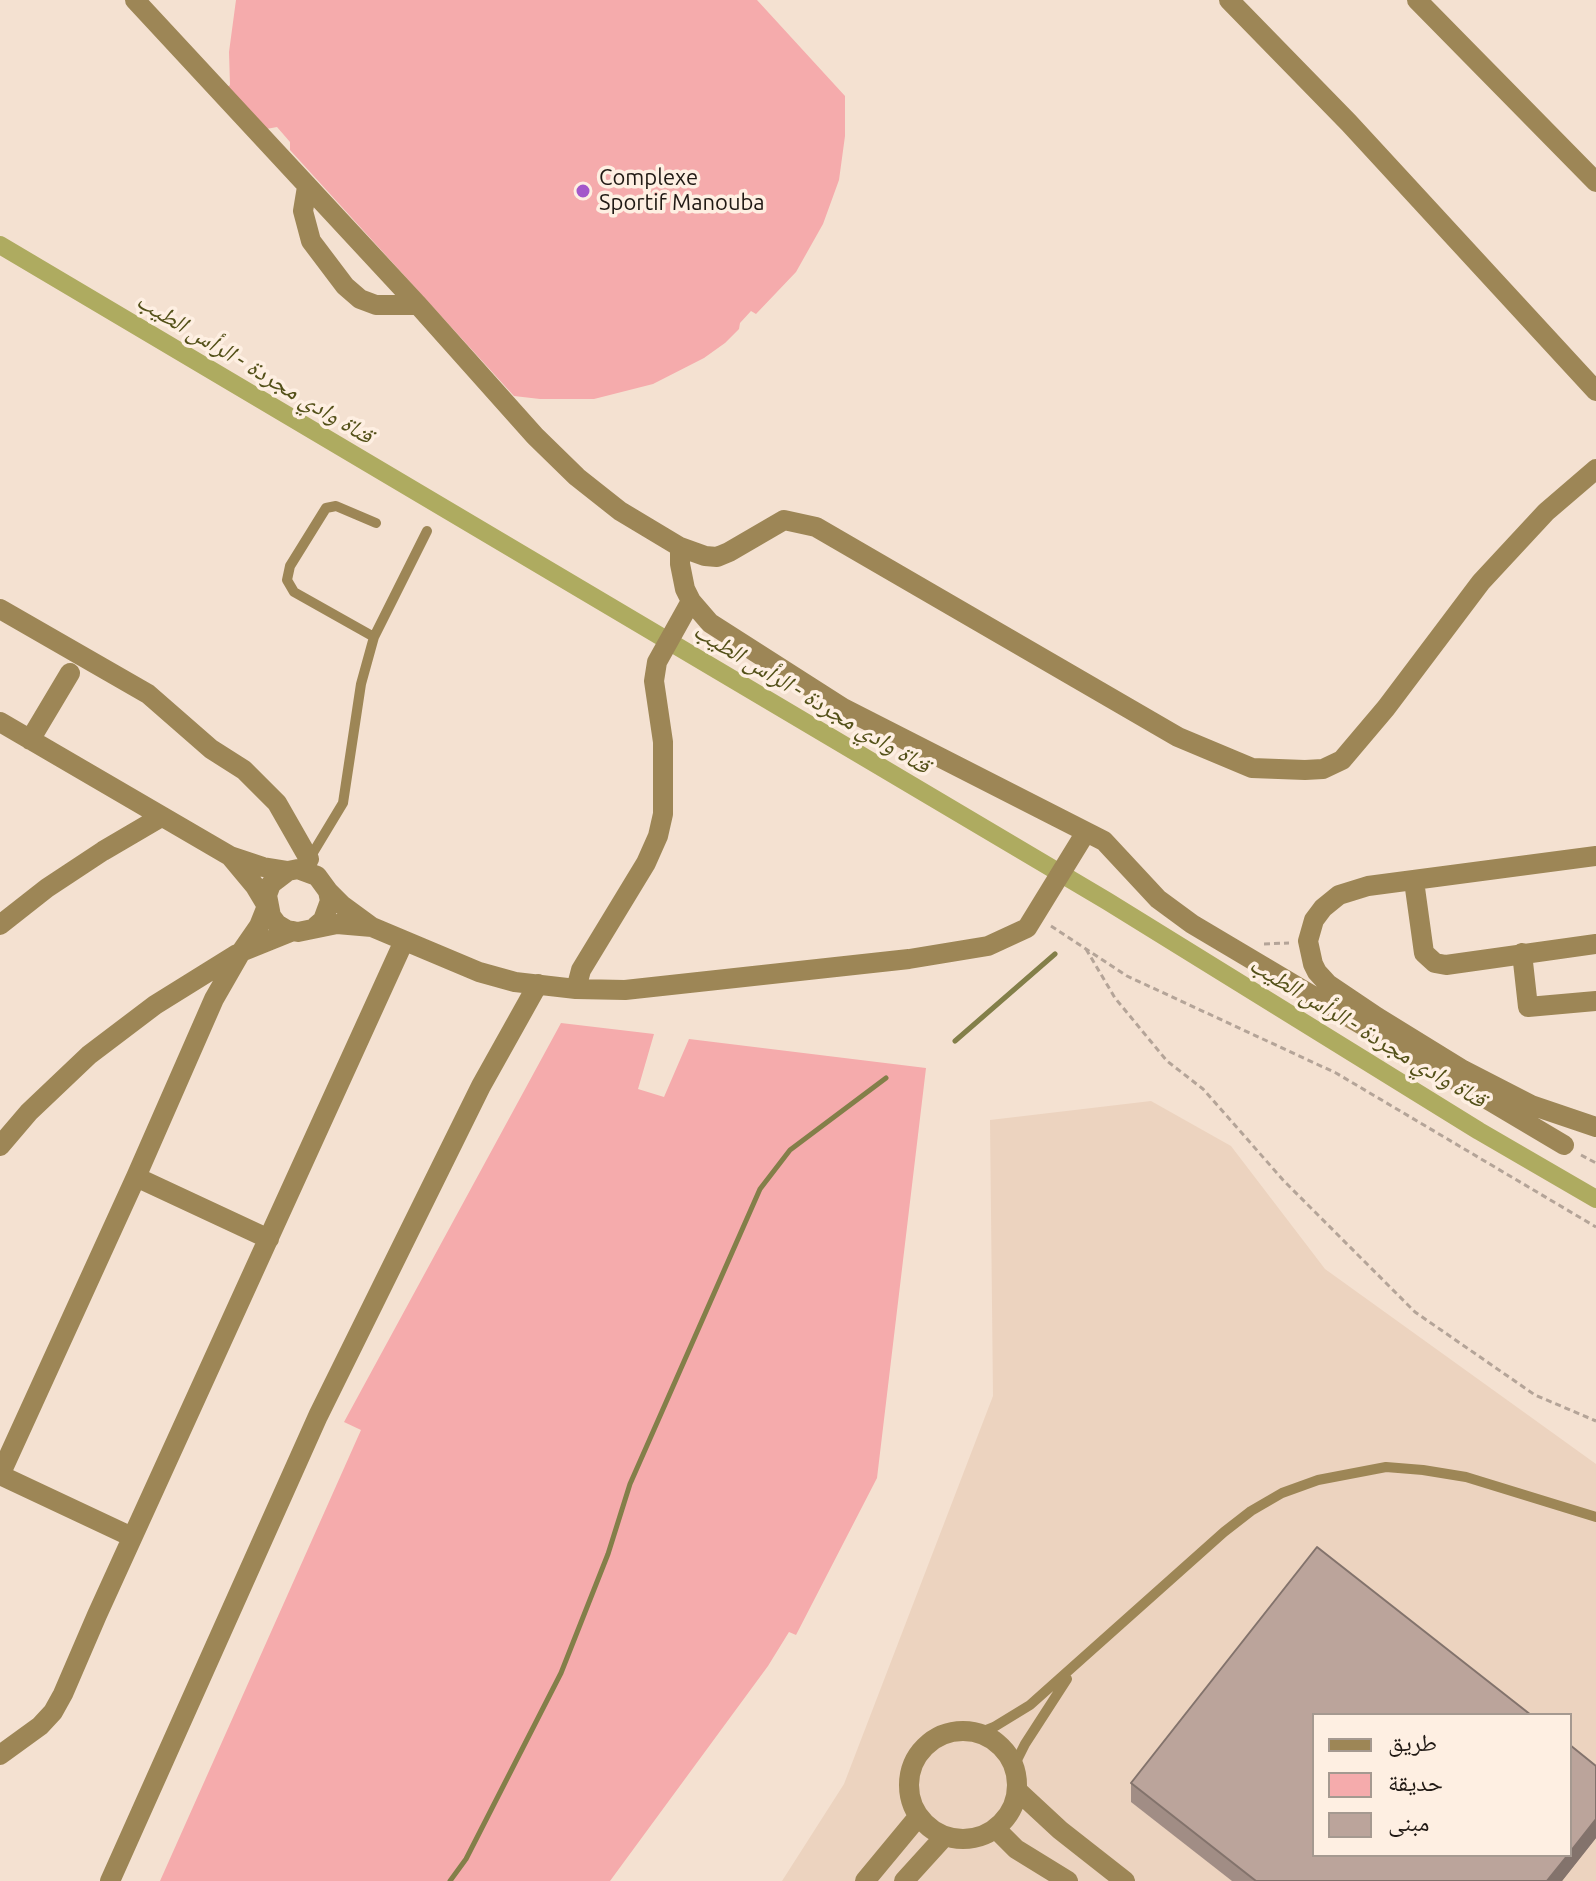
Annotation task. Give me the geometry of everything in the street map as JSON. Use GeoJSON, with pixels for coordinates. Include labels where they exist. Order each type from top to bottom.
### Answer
{"type":"FeatureCollection","features":[{"type":"Feature","properties":{"kind":"street"},"geometry":{"type":"LineString","coordinates":[[135,0],[535,436],[577,477],[620,511],[680,547],[717,557],[784,520],[816,527],[1178,737],[1252,768],[1305,770],[1334,765],[1357,746],[1481,582],[1546,512],[1596,469]]}},
{"type":"Feature","properties":{"kind":"street"},"geometry":{"type":"LineString","coordinates":[[1229,0],[1370,145],[1596,391]]}},
{"type":"Feature","properties":{"kind":"street"},"geometry":{"type":"LineString","coordinates":[[1417,0],[1596,182]]}},
{"type":"Feature","properties":{"kind":"street"},"geometry":{"type":"LineString","coordinates":[[307,187],[303,211],[311,241],[345,286],[360,299],[376,305],[418,305]]}},
{"type":"Feature","properties":{"kind":"street"},"geometry":{"type":"LineString","coordinates":[[576,989],[581,970],[646,863],[658,836],[663,814],[663,742],[654,681],[657,662],[687,608],[680,547]]}},
{"type":"Feature","properties":{"kind":"street"},"geometry":{"type":"LineString","coordinates":[[687,608],[843,708],[1082,838],[1104,841],[1158,899],[1192,924],[1564,1145]]}},
{"type":"Feature","properties":{"kind":"street"},"geometry":{"type":"LineString","coordinates":[[0,609],[148,694],[199,740],[244,770],[277,803],[300,867]]}},
{"type":"Feature","properties":{"kind":"street"},"geometry":{"type":"LineString","coordinates":[[30,740],[70,673]]}},
{"type":"Feature","properties":{"kind":"street"},"geometry":{"type":"LineString","coordinates":[[4,729],[30,740],[230,856],[263,867],[300,867],[317,876],[342,905],[372,927],[479,972],[515,982],[576,989],[625,990],[909,959],[988,946],[1027,928],[1082,838]]}},
{"type":"Feature","properties":{"kind":"street"},"geometry":{"type":"LineString","coordinates":[[0,925],[47,888],[161,817]]}},
{"type":"Feature","properties":{"kind":"street"},"geometry":{"type":"LineString","coordinates":[[230,856],[255,886],[277,924],[293,931]]}},
{"type":"Feature","properties":{"kind":"street"},"geometry":{"type":"LineString","coordinates":[[1596,856],[1368,886],[1339,895],[1323,908],[1314,920],[1308,941],[1317,972],[1328,984],[1377,1017],[1463,1070],[1531,1105],[1596,1127]]}},
{"type":"Feature","properties":{"kind":"street"},"geometry":{"type":"LineString","coordinates":[[132,1537],[0,1475],[214,999],[259,926],[271,884],[300,867]]}},
{"type":"Feature","properties":{"kind":"street"},"geometry":{"type":"LineString","coordinates":[[1414,881],[1422,947],[1428,959],[1446,965],[1596,944]]}},
{"type":"Feature","properties":{"kind":"street"},"geometry":{"type":"LineString","coordinates":[[0,1146],[29,1112],[89,1055],[155,1005],[241,952],[293,931],[307,931],[316,926],[328,911],[328,891]]}},
{"type":"Feature","properties":{"kind":"street"},"geometry":{"type":"LineString","coordinates":[[316,926],[372,927]]}},
{"type":"Feature","properties":{"kind":"street"},"geometry":{"type":"LineString","coordinates":[[0,1755],[40,1726],[53,1712],[404,941]]}},
{"type":"Feature","properties":{"kind":"street"},"geometry":{"type":"LineString","coordinates":[[1522,953],[1528,1007],[1596,1001]]}},
{"type":"Feature","properties":{"kind":"street"},"geometry":{"type":"LineString","coordinates":[[110,1881],[318,1416],[481,1086],[538,984]]}},
{"type":"Feature","properties":{"kind":"street"},"geometry":{"type":"LineString","coordinates":[[136,1177],[269,1239]]}},
{"type":"Feature","properties":{"kind":"street"},"geometry":{"type":"LineString","coordinates":[[964,1731],[979,1733],[1001,1746],[1014,1766],[1019,1779],[1019,1792],[1006,1820],[984,1836],[964,1840],[944,1837],[918,1817],[909,1796],[909,1778],[917,1757],[932,1741],[946,1734],[964,1731]]}},
{"type":"Feature","properties":{"kind":"street"},"geometry":{"type":"LineString","coordinates":[[1019,1792],[1060,1830],[1125,1881]]}},
{"type":"Feature","properties":{"kind":"street"},"geometry":{"type":"LineString","coordinates":[[865,1881],[918,1817]]}},
{"type":"Feature","properties":{"kind":"street"},"geometry":{"type":"LineString","coordinates":[[996,1829],[1016,1849],[1068,1881]]}},
{"type":"Feature","properties":{"kind":"street"},"geometry":{"type":"LineString","coordinates":[[904,1881],[944,1837]]}},
{"type":"Feature","properties":{"kind":"lane"},"geometry":{"type":"LineString","coordinates":[[374,637],[294,592],[287,580],[290,566],[326,508],[336,506],[376,523]]}},
{"type":"Feature","properties":{"kind":"lane"},"geometry":{"type":"LineString","coordinates":[[300,867],[343,803],[361,684],[374,637],[427,531]]}},
{"type":"Feature","properties":{"kind":"lane"},"geometry":{"type":"LineString","coordinates":[[979,1733],[1030,1705],[1233,1525],[1282,1493],[1318,1480],[1386,1467],[1423,1470],[1466,1477],[1596,1517]]}},
{"type":"Feature","properties":{"kind":"lane"},"geometry":{"type":"LineString","coordinates":[[1014,1766],[1051,1700],[1078,1664]]}},
{"type":"Feature","properties":{"kind":"path"},"geometry":{"type":"LineString","coordinates":[[1034,915],[1127,976],[1336,1073],[1596,1227]]}},
{"type":"Feature","properties":{"kind":"path"},"geometry":{"type":"LineString","coordinates":[[1261,944],[1308,941]]}},
{"type":"Feature","properties":{"kind":"path"},"geometry":{"type":"LineString","coordinates":[[1086,949],[1115,998],[1167,1061],[1203,1089],[1284,1181],[1415,1312],[1535,1395],[1596,1421]]}},
{"type":"Feature","properties":{"kind":"shaded area"},"geometry":{"type":"Polygon","coordinates":[[[1151,1101],[1231,1146],[1325,1269],[1596,1464],[1596,1881],[782,1881],[844,1784],[993,1396],[990,1120],[1151,1101]]]}},
{"type":"Feature","properties":{"kind":"green space","name":"Complexe Sportif Manouba"},"geometry":{"type":"Polygon","coordinates":[[[236,0],[757,0],[845,96],[845,136],[839,180],[823,224],[796,272],[756,314],[751,311],[725,343],[704,358],[653,384],[594,399],[514,396],[290,150],[290,142],[277,127],[261,130],[224,90],[230,85],[229,52],[236,0]]]}},
{"type":"Feature","properties":{"kind":"green space"},"geometry":{"type":"Polygon","coordinates":[[[561,1023],[654,1034],[638,1089],[664,1097],[689,1039],[926,1068],[877,1478],[796,1635],[789,1632],[768,1666],[610,1881],[160,1881],[361,1430],[344,1422],[561,1023]]]}},
{"type":"Feature","properties":{"kind":"building"},"geometry":{"type":"Polygon","coordinates":[[[1317,1547],[1528,1713],[1312,1713],[1312,1857],[1566,1857],[1547,1881],[1256,1881],[1131,1783],[1317,1547]]]}},
{"type":"Feature","properties":{"kind":"building"},"geometry":{"type":"Polygon","coordinates":[[[1572,1747],[1596,1766],[1596,1819],[1572,1849],[1572,1747]]]}},
{"type":"Feature","properties":{"kind":"waterway","name":"قناة وادي مجردة - الرأس الطيب"},"geometry":{"type":"LineString","coordinates":[[0,245],[1107,901],[1479,1131],[1596,1199]]}},
{"type":"Feature","properties":{"kind":"waterway"},"geometry":{"type":"LineString","coordinates":[[955,1041],[1055,954]]}},
{"type":"Feature","properties":{"kind":"waterway"},"geometry":{"type":"LineString","coordinates":[[450,1881],[466,1859],[561,1673],[608,1554],[630,1484],[760,1189],[790,1150],[886,1078]]}},
{"type":"Feature","properties":{"kind":"place","name":"Complexe Sportif Manouba"},"geometry":{"type":"Point","coordinates":[583,191]}}]}
